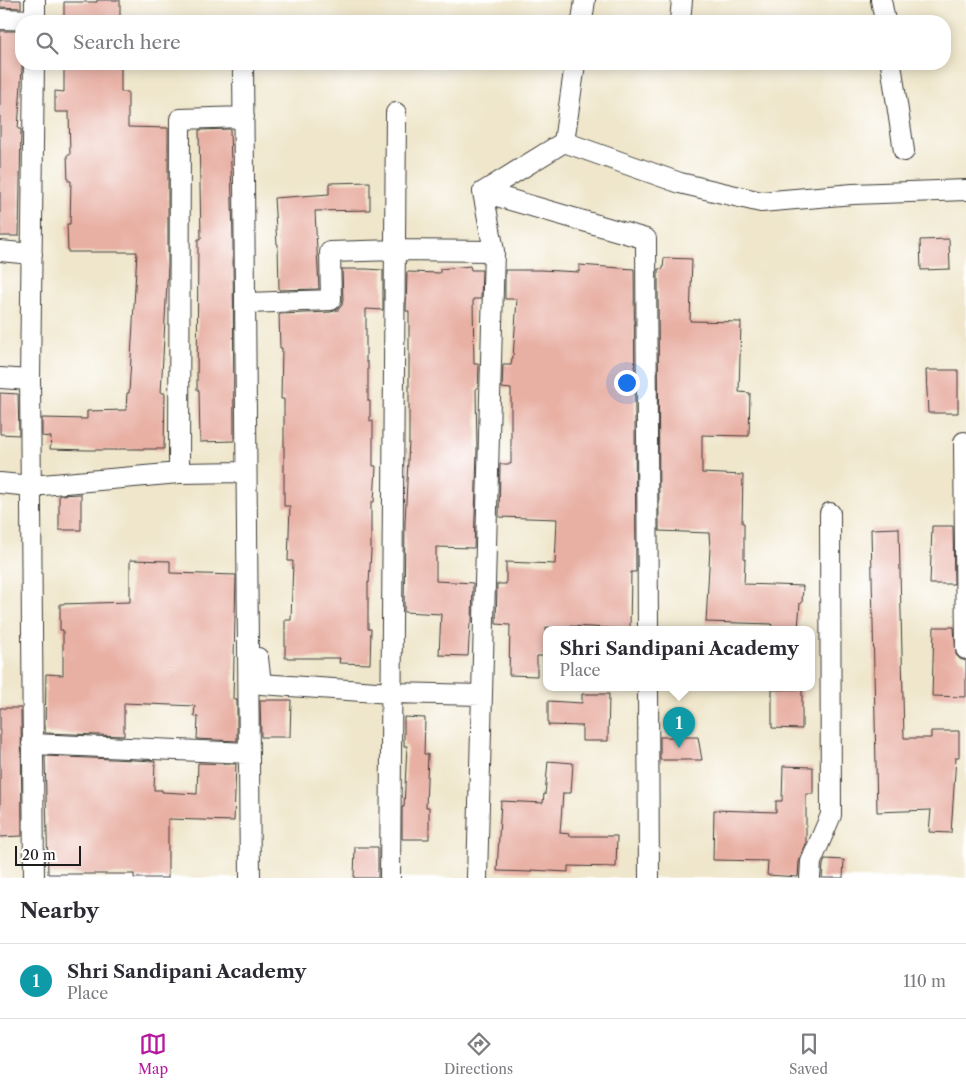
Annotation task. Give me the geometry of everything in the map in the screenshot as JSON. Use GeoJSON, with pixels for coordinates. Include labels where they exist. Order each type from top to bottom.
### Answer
{"type":"FeatureCollection","features":[{"type":"Feature","properties":{"kind":"street"},"geometry":{"type":"LineString","coordinates":[[35,0],[35,15]]}},
{"type":"Feature","properties":{"kind":"street"},"geometry":{"type":"LineString","coordinates":[[583,15],[585,0]]}},
{"type":"Feature","properties":{"kind":"street"},"geometry":{"type":"LineString","coordinates":[[681,15],[682,0]]}},
{"type":"Feature","properties":{"kind":"street"},"geometry":{"type":"LineString","coordinates":[[881,0],[884,15]]}},
{"type":"Feature","properties":{"kind":"street"},"geometry":{"type":"LineString","coordinates":[[0,19],[15,20]]}},
{"type":"Feature","properties":{"kind":"street"},"geometry":{"type":"LineString","coordinates":[[34,70],[30,380],[34,878]]}},
{"type":"Feature","properties":{"kind":"street"},"geometry":{"type":"LineString","coordinates":[[243,70],[250,878]]}},
{"type":"Feature","properties":{"kind":"street"},"geometry":{"type":"LineString","coordinates":[[564,142],[574,70]]}},
{"type":"Feature","properties":{"kind":"street"},"geometry":{"type":"LineString","coordinates":[[892,70],[904,151]]}},
{"type":"Feature","properties":{"kind":"street"},"geometry":{"type":"LineString","coordinates":[[390,878],[396,113]]}},
{"type":"Feature","properties":{"kind":"street"},"geometry":{"type":"LineString","coordinates":[[179,474],[180,119],[244,117]]}},
{"type":"Feature","properties":{"kind":"street"},"geometry":{"type":"LineString","coordinates":[[564,142],[680,183],[760,202],[853,194],[966,190]]}},
{"type":"Feature","properties":{"kind":"street"},"geometry":{"type":"LineString","coordinates":[[483,192],[564,142]]}},
{"type":"Feature","properties":{"kind":"street"},"geometry":{"type":"LineString","coordinates":[[478,878],[494,251],[483,192]]}},
{"type":"Feature","properties":{"kind":"street"},"geometry":{"type":"LineString","coordinates":[[483,192],[646,239],[648,626]]}},
{"type":"Feature","properties":{"kind":"street"},"geometry":{"type":"LineString","coordinates":[[245,303],[331,300],[330,252],[395,250],[494,251]]}},
{"type":"Feature","properties":{"kind":"street"},"geometry":{"type":"LineString","coordinates":[[0,251],[32,254]]}},
{"type":"Feature","properties":{"kind":"street"},"geometry":{"type":"LineString","coordinates":[[0,378],[30,380]]}},
{"type":"Feature","properties":{"kind":"street"},"geometry":{"type":"LineString","coordinates":[[964,442],[966,649]]}},
{"type":"Feature","properties":{"kind":"street"},"geometry":{"type":"LineString","coordinates":[[0,483],[31,486],[179,474],[246,472]]}},
{"type":"Feature","properties":{"kind":"street"},"geometry":{"type":"LineString","coordinates":[[247,506],[255,518],[255,622],[261,684],[391,693],[482,695]]}},
{"type":"Feature","properties":{"kind":"street"},"geometry":{"type":"LineString","coordinates":[[810,878],[811,862],[832,815],[830,513]]}},
{"type":"Feature","properties":{"kind":"street"},"geometry":{"type":"LineString","coordinates":[[648,691],[649,878]]}},
{"type":"Feature","properties":{"kind":"street"},"geometry":{"type":"LineString","coordinates":[[32,744],[249,753]]}},
{"type":"Feature","properties":{"kind":"building"},"geometry":{"type":"Polygon","coordinates":[[[0,0],[21,0],[21,8],[0,7],[0,0]]]}},
{"type":"Feature","properties":{"kind":"building"},"geometry":{"type":"Polygon","coordinates":[[[97,0],[120,0],[120,15],[64,15],[64,2],[97,2],[97,0]]]}},
{"type":"Feature","properties":{"kind":"building"},"geometry":{"type":"Polygon","coordinates":[[[0,31],[15,31],[15,70],[22,70],[18,129],[21,129],[19,236],[0,236],[0,31]]]}},
{"type":"Feature","properties":{"kind":"building"},"geometry":{"type":"Polygon","coordinates":[[[64,70],[121,70],[121,92],[128,92],[128,127],[168,128],[168,265],[161,393],[165,393],[164,449],[50,449],[51,437],[42,436],[42,418],[87,419],[87,411],[126,410],[127,393],[129,393],[137,252],[68,252],[67,224],[70,224],[71,181],[68,181],[67,155],[70,155],[69,112],[55,112],[55,91],[64,92],[64,70]]]}},
{"type":"Feature","properties":{"kind":"building"},"geometry":{"type":"Polygon","coordinates":[[[230,129],[233,239],[234,441],[200,442],[199,390],[197,390],[198,239],[201,239],[199,130],[230,129]]]}},
{"type":"Feature","properties":{"kind":"building"},"geometry":{"type":"Polygon","coordinates":[[[370,182],[370,210],[315,211],[319,289],[279,290],[274,198],[329,194],[329,183],[370,182]]]}},
{"type":"Feature","properties":{"kind":"building"},"geometry":{"type":"Polygon","coordinates":[[[949,239],[950,269],[921,270],[920,240],[949,239]]]}},
{"type":"Feature","properties":{"kind":"building"},"geometry":{"type":"Polygon","coordinates":[[[664,258],[692,259],[690,321],[741,322],[739,392],[750,393],[749,436],[702,435],[702,473],[743,475],[744,584],[803,586],[798,626],[706,622],[710,548],[709,533],[659,531],[658,269],[663,269],[664,258]]]}},
{"type":"Feature","properties":{"kind":"building"},"geometry":{"type":"Polygon","coordinates":[[[579,265],[634,269],[636,572],[631,572],[630,626],[543,626],[543,656],[537,656],[537,676],[509,675],[510,625],[496,624],[497,584],[506,584],[506,562],[555,564],[557,519],[499,517],[500,464],[511,464],[511,389],[502,388],[503,365],[511,365],[513,358],[517,299],[505,299],[505,270],[579,272],[579,265]]]}},
{"type":"Feature","properties":{"kind":"building"},"geometry":{"type":"Polygon","coordinates":[[[470,266],[471,270],[482,270],[481,299],[473,299],[474,364],[479,364],[478,388],[476,388],[477,450],[474,548],[436,547],[436,581],[473,583],[472,623],[470,623],[468,656],[439,655],[441,614],[404,612],[405,523],[409,440],[409,311],[406,311],[407,272],[440,273],[440,269],[470,266]]]}},
{"type":"Feature","properties":{"kind":"building"},"geometry":{"type":"Polygon","coordinates":[[[342,269],[383,270],[383,310],[366,309],[368,401],[370,401],[370,421],[373,421],[373,466],[376,466],[374,502],[371,502],[371,551],[368,582],[368,629],[371,629],[370,664],[339,663],[340,658],[285,658],[285,620],[291,620],[293,561],[288,561],[290,506],[284,506],[284,399],[281,399],[282,348],[280,348],[279,314],[331,312],[338,310],[343,300],[342,269]]]}},
{"type":"Feature","properties":{"kind":"building"},"geometry":{"type":"Polygon","coordinates":[[[926,370],[958,370],[958,413],[928,413],[926,370]]]}},
{"type":"Feature","properties":{"kind":"building"},"geometry":{"type":"Polygon","coordinates":[[[0,393],[18,394],[19,435],[0,434],[0,393]]]}},
{"type":"Feature","properties":{"kind":"building"},"geometry":{"type":"Polygon","coordinates":[[[81,494],[81,530],[59,530],[59,495],[81,494]]]}},
{"type":"Feature","properties":{"kind":"building"},"geometry":{"type":"Polygon","coordinates":[[[932,526],[953,526],[954,584],[930,584],[932,526]]]}},
{"type":"Feature","properties":{"kind":"building"},"geometry":{"type":"Polygon","coordinates":[[[899,528],[904,738],[931,738],[931,731],[959,731],[959,757],[956,757],[951,833],[929,832],[931,810],[877,812],[871,529],[899,528]]]}},
{"type":"Feature","properties":{"kind":"building"},"geometry":{"type":"Polygon","coordinates":[[[130,560],[170,561],[170,573],[236,575],[233,699],[237,699],[237,741],[197,739],[198,717],[194,716],[195,706],[124,703],[124,736],[45,733],[46,674],[63,675],[63,630],[60,630],[60,604],[130,602],[130,560]]]}},
{"type":"Feature","properties":{"kind":"building"},"geometry":{"type":"Polygon","coordinates":[[[934,627],[954,627],[956,655],[966,661],[966,697],[932,696],[934,627]]]}},
{"type":"Feature","properties":{"kind":"building"},"geometry":{"type":"Polygon","coordinates":[[[772,691],[802,691],[802,729],[772,728],[772,691]]]}},
{"type":"Feature","properties":{"kind":"building"},"geometry":{"type":"Polygon","coordinates":[[[582,694],[609,694],[608,741],[582,741],[582,726],[548,725],[548,701],[582,703],[582,694]]]}},
{"type":"Feature","properties":{"kind":"building"},"geometry":{"type":"Polygon","coordinates":[[[260,700],[291,700],[290,737],[261,737],[260,700]]]}},
{"type":"Feature","properties":{"kind":"building"},"geometry":{"type":"Polygon","coordinates":[[[0,708],[21,708],[22,836],[0,837],[0,708]]]}},
{"type":"Feature","properties":{"kind":"building"},"geometry":{"type":"Polygon","coordinates":[[[404,717],[425,718],[424,754],[428,754],[426,807],[429,807],[429,839],[402,839],[402,807],[404,807],[407,746],[404,746],[404,717]]]}},
{"type":"Feature","properties":{"kind":"building"},"geometry":{"type":"Polygon","coordinates":[[[660,737],[698,737],[702,760],[660,760],[660,737]]]}},
{"type":"Feature","properties":{"kind":"building"},"geometry":{"type":"Polygon","coordinates":[[[45,756],[155,761],[154,790],[197,794],[198,763],[236,764],[234,821],[168,819],[168,878],[134,878],[134,874],[48,874],[45,756]]]}},
{"type":"Feature","properties":{"kind":"building"},"geometry":{"type":"Polygon","coordinates":[[[548,761],[573,763],[571,793],[563,793],[560,833],[570,834],[569,836],[617,836],[616,867],[568,866],[568,872],[497,871],[501,801],[543,803],[548,761]]]}},
{"type":"Feature","properties":{"kind":"building"},"geometry":{"type":"Polygon","coordinates":[[[783,766],[813,767],[813,794],[806,794],[806,844],[799,861],[798,877],[767,875],[768,861],[713,860],[714,810],[776,812],[776,801],[782,801],[783,766]]]}},
{"type":"Feature","properties":{"kind":"building"},"geometry":{"type":"Polygon","coordinates":[[[355,847],[378,847],[378,878],[354,878],[355,847]]]}},
{"type":"Feature","properties":{"kind":"building"},"geometry":{"type":"Polygon","coordinates":[[[825,859],[844,860],[843,878],[822,878],[825,859]]]}},
{"type":"Feature","properties":{"kind":"place","name":"Shri Sandipani Academy"},"geometry":{"type":"Point","coordinates":[679,748]}}]}
